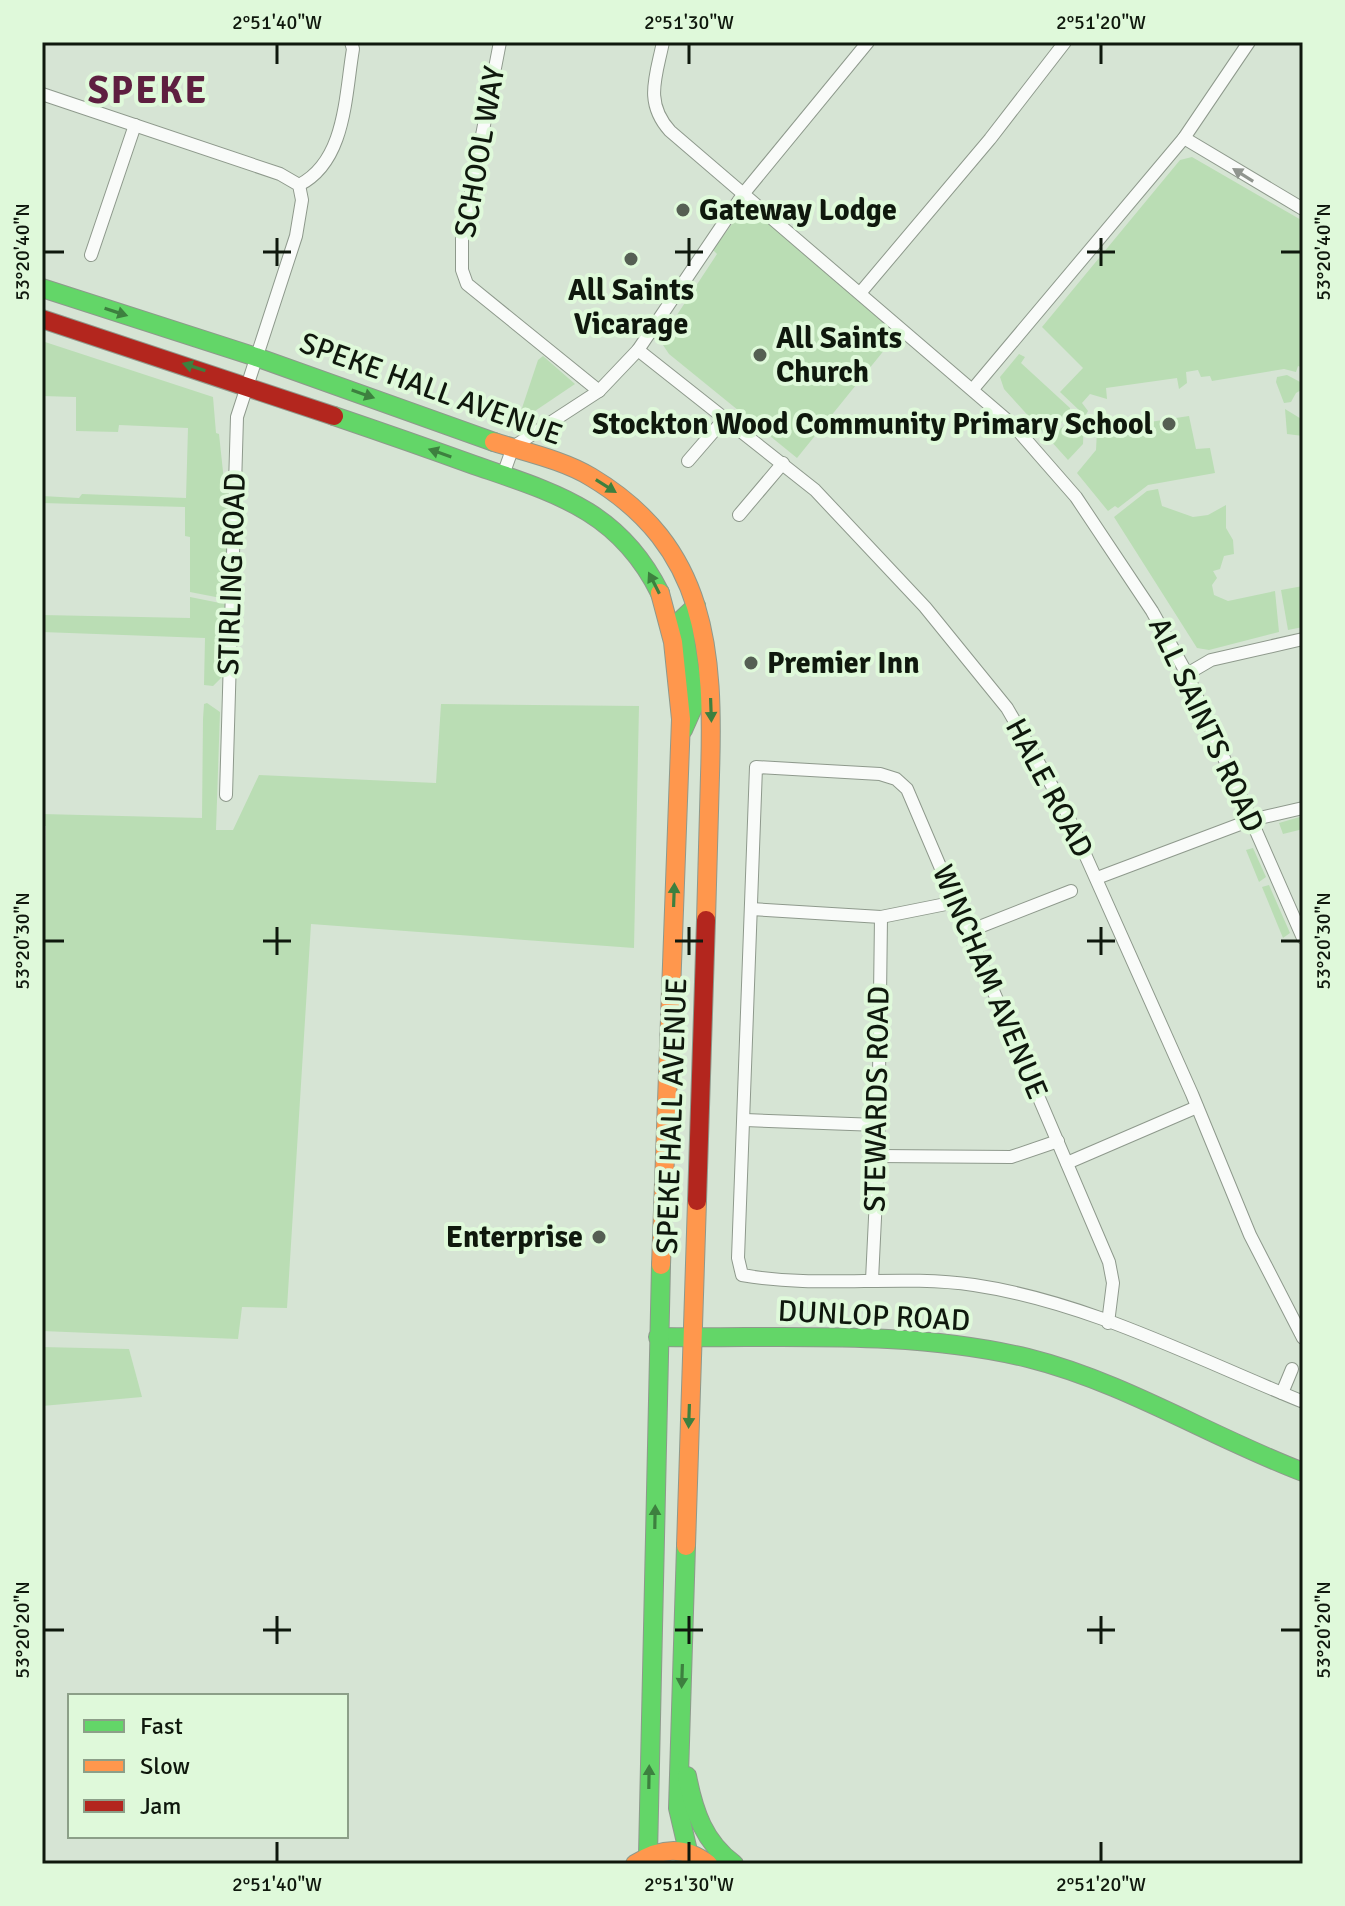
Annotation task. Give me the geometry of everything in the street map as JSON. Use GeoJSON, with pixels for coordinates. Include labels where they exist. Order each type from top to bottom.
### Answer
{"type":"FeatureCollection","features":[{"type":"Feature","properties":{"kind":"street"},"geometry":{"type":"LineString","coordinates":[[42,94],[280,174],[299,185],[315,177],[338,136],[353,49],[351,42]]}},
{"type":"Feature","properties":{"kind":"street","name":"SCHOOL WAY"},"geometry":{"type":"LineString","coordinates":[[500,42],[462,239],[462,270],[476,294],[599,391]]}},
{"type":"Feature","properties":{"kind":"street","name":"ALL SAINTS ROAD"},"geometry":{"type":"LineString","coordinates":[[663,42],[653,95],[657,116],[670,131],[973,389],[1014,426],[1076,497],[1152,611],[1187,674],[1303,938]]}},
{"type":"Feature","properties":{"kind":"street"},"geometry":{"type":"LineString","coordinates":[[503,475],[513,447],[599,391],[638,350],[744,193],[868,42]]}},
{"type":"Feature","properties":{"kind":"street"},"geometry":{"type":"LineString","coordinates":[[861,292],[990,139],[1065,42]]}},
{"type":"Feature","properties":{"kind":"street"},"geometry":{"type":"LineString","coordinates":[[973,389],[1184,138],[1249,42]]}},
{"type":"Feature","properties":{"kind":"street"},"geometry":{"type":"LineString","coordinates":[[91,255],[135,125]]}},
{"type":"Feature","properties":{"kind":"street"},"geometry":{"type":"LineString","coordinates":[[1184,138],[1303,209]]}},
{"type":"Feature","properties":{"kind":"street","name":"STIRLING ROAD"},"geometry":{"type":"LineString","coordinates":[[226,795],[237,417],[300,220],[299,185]]}},
{"type":"Feature","properties":{"kind":"street","name":"SPEKE HALL AVENUE"},"geometry":{"type":"LineString","coordinates":[[42,288],[256,357],[588,475],[617,492],[648,522],[688,581],[707,640],[712,717],[678,1808],[688,1851]]}},
{"type":"Feature","properties":{"kind":"street","name":"SPEKE HALL AVENUE"},"geometry":{"type":"LineString","coordinates":[[42,319],[247,385],[503,475],[544,485],[578,502],[627,541],[662,597],[674,646],[681,736],[641,1859]]}},
{"type":"Feature","properties":{"kind":"street","name":"HALE ROAD"},"geometry":{"type":"LineString","coordinates":[[638,350],[783,463],[854,528],[1007,708],[1063,805],[1197,1107],[1250,1235],[1303,1338]]}},
{"type":"Feature","properties":{"kind":"street"},"geometry":{"type":"LineString","coordinates":[[688,461],[726,417]]}},
{"type":"Feature","properties":{"kind":"street"},"geometry":{"type":"LineString","coordinates":[[739,515],[783,463]]}},
{"type":"Feature","properties":{"kind":"street"},"geometry":{"type":"LineString","coordinates":[[681,736],[695,703],[682,619],[696,606]]}},
{"type":"Feature","properties":{"kind":"street"},"geometry":{"type":"LineString","coordinates":[[1187,674],[1211,660],[1303,639]]}},
{"type":"Feature","properties":{"kind":"street","name":"WINCHAM AVENUE"},"geometry":{"type":"LineString","coordinates":[[751,909],[756,767],[880,774],[896,779],[907,789],[1109,1262],[1113,1283],[1108,1323]]}},
{"type":"Feature","properties":{"kind":"street"},"geometry":{"type":"LineString","coordinates":[[1097,878],[1251,820],[1303,808]]}},
{"type":"Feature","properties":{"kind":"street"},"geometry":{"type":"LineString","coordinates":[[969,931],[1071,891]]}},
{"type":"Feature","properties":{"kind":"street"},"geometry":{"type":"LineString","coordinates":[[956,902],[881,917],[751,909],[738,1258],[742,1275],[969,1285],[1049,1299],[1301,1401]]}},
{"type":"Feature","properties":{"kind":"street","name":"STEWARDS ROAD"},"geometry":{"type":"LineString","coordinates":[[872,1280],[878,1156],[881,917]]}},
{"type":"Feature","properties":{"kind":"street"},"geometry":{"type":"LineString","coordinates":[[1067,1163],[1197,1107]]}},
{"type":"Feature","properties":{"kind":"street"},"geometry":{"type":"LineString","coordinates":[[745,1120],[878,1125]]}},
{"type":"Feature","properties":{"kind":"street"},"geometry":{"type":"LineString","coordinates":[[878,1156],[1011,1157],[1058,1141]]}},
{"type":"Feature","properties":{"kind":"street","name":"DUNLOP ROAD"},"geometry":{"type":"LineString","coordinates":[[658,1337],[918,1341],[1029,1358],[1070,1372],[1303,1472]]}},
{"type":"Feature","properties":{"kind":"street"},"geometry":{"type":"LineString","coordinates":[[1282,1393],[1292,1369]]}},
{"type":"Feature","properties":{"kind":"street"},"geometry":{"type":"LineString","coordinates":[[681,1713],[686,1774],[696,1818],[709,1841],[734,1864]]}},
{"type":"Feature","properties":{"kind":"street"},"geometry":{"type":"LineString","coordinates":[[641,1859],[667,1849],[688,1851],[708,1864]]}},
{"type":"Feature","properties":{"kind":"green space"},"geometry":{"type":"Polygon","coordinates":[[[1192,157],[1303,221],[1303,368],[1298,366],[1296,372],[1284,369],[1212,381],[1210,376],[1201,377],[1198,370],[1186,372],[1187,383],[1179,389],[1177,378],[1106,388],[1107,399],[1090,394],[1082,403],[1088,411],[1084,418],[1083,444],[1068,460],[1004,389],[1000,377],[1019,354],[1025,357],[1021,363],[1070,408],[1058,431],[1080,411],[1060,392],[1083,368],[1042,327],[1180,160],[1192,157]]]}},
{"type":"Feature","properties":{"kind":"green space"},"geometry":{"type":"Polygon","coordinates":[[[756,212],[898,333],[797,458],[669,354],[663,345],[671,324],[717,254],[713,250],[738,216],[756,212]]]}},
{"type":"Feature","properties":{"kind":"green space"},"geometry":{"type":"Polygon","coordinates":[[[42,341],[213,397],[224,481],[229,481],[226,599],[190,592],[190,537],[185,536],[185,507],[42,503],[42,496],[79,498],[82,494],[186,498],[188,428],[119,425],[118,432],[76,431],[76,397],[42,396],[42,341]]]}},
{"type":"Feature","properties":{"kind":"green space"},"geometry":{"type":"Polygon","coordinates":[[[543,356],[575,384],[526,417],[519,417],[538,360],[543,356]]]}},
{"type":"Feature","properties":{"kind":"green space"},"geometry":{"type":"Polygon","coordinates":[[[1287,375],[1302,383],[1303,389],[1296,393],[1291,402],[1284,403],[1276,382],[1277,377],[1287,375]]]}},
{"type":"Feature","properties":{"kind":"green space"},"geometry":{"type":"Polygon","coordinates":[[[1285,409],[1303,420],[1303,436],[1287,434],[1285,409]]]}},
{"type":"Feature","properties":{"kind":"green space"},"geometry":{"type":"Polygon","coordinates":[[[1189,416],[1196,449],[1210,448],[1215,473],[1148,485],[1118,508],[1115,506],[1108,511],[1077,473],[1096,450],[1097,430],[1189,416]]]}},
{"type":"Feature","properties":{"kind":"green space"},"geometry":{"type":"Polygon","coordinates":[[[1158,489],[1162,506],[1193,517],[1208,515],[1226,505],[1226,528],[1233,540],[1234,554],[1224,556],[1220,569],[1213,571],[1217,578],[1212,585],[1214,595],[1228,601],[1275,591],[1279,632],[1209,650],[1197,648],[1114,517],[1147,491],[1158,489]]]}},
{"type":"Feature","properties":{"kind":"green space"},"geometry":{"type":"Polygon","coordinates":[[[1303,586],[1303,627],[1288,630],[1281,590],[1303,586]]]}},
{"type":"Feature","properties":{"kind":"green space"},"geometry":{"type":"Polygon","coordinates":[[[190,597],[225,604],[222,677],[213,686],[204,685],[205,638],[42,632],[42,615],[190,618],[190,597]]]}},
{"type":"Feature","properties":{"kind":"green space"},"geometry":{"type":"Polygon","coordinates":[[[204,704],[220,712],[216,830],[233,830],[259,775],[436,783],[441,704],[639,706],[634,948],[311,924],[287,1308],[242,1307],[238,1339],[42,1331],[46,826],[42,826],[42,814],[202,818],[203,719],[204,704]]]}},
{"type":"Feature","properties":{"kind":"green space"},"geometry":{"type":"Polygon","coordinates":[[[1303,816],[1303,829],[1283,834],[1279,823],[1303,816]]]}},
{"type":"Feature","properties":{"kind":"green space"},"geometry":{"type":"Polygon","coordinates":[[[1253,848],[1266,877],[1259,882],[1246,850],[1253,848]]]}},
{"type":"Feature","properties":{"kind":"green space"},"geometry":{"type":"Polygon","coordinates":[[[1269,885],[1290,933],[1283,938],[1262,887],[1269,885]]]}},
{"type":"Feature","properties":{"kind":"green space"},"geometry":{"type":"Polygon","coordinates":[[[42,1347],[129,1349],[142,1397],[42,1406],[42,1347]]]}},
{"type":"Feature","properties":{"kind":"traffic: fast"},"geometry":{"type":"LineString","coordinates":[[42,288],[256,357],[494,442]]}},
{"type":"Feature","properties":{"kind":"traffic: fast"},"geometry":{"type":"LineString","coordinates":[[334,416],[531,485],[582,508],[625,542],[644,565],[660,593]]}},
{"type":"Feature","properties":{"kind":"traffic: fast"},"geometry":{"type":"LineString","coordinates":[[683,730],[695,703],[682,619],[696,606]]}},
{"type":"Feature","properties":{"kind":"traffic: fast"},"geometry":{"type":"LineString","coordinates":[[648,1855],[661,1265]]}},
{"type":"Feature","properties":{"kind":"traffic: fast"},"geometry":{"type":"LineString","coordinates":[[658,1337],[891,1339],[983,1349],[1028,1358],[1064,1368],[1133,1395],[1303,1472]]}},
{"type":"Feature","properties":{"kind":"traffic: fast"},"geometry":{"type":"LineString","coordinates":[[686,1546],[678,1808],[688,1851]]}},
{"type":"Feature","properties":{"kind":"traffic: fast"},"geometry":{"type":"LineString","coordinates":[[687,1776],[702,1825],[715,1846],[734,1864]]}},
{"type":"Feature","properties":{"kind":"traffic: slow"},"geometry":{"type":"LineString","coordinates":[[494,442],[556,461],[591,477],[630,505],[660,536],[681,570],[696,606],[710,686],[706,920]]}},
{"type":"Feature","properties":{"kind":"traffic: slow"},"geometry":{"type":"LineString","coordinates":[[660,593],[673,642],[681,719],[661,1265]]}},
{"type":"Feature","properties":{"kind":"traffic: slow"},"geometry":{"type":"LineString","coordinates":[[686,1546],[697,1201]]}},
{"type":"Feature","properties":{"kind":"traffic: slow"},"geometry":{"type":"LineString","coordinates":[[635,1864],[672,1851],[690,1854],[708,1864]]}},
{"type":"Feature","properties":{"kind":"traffic: jam"},"geometry":{"type":"LineString","coordinates":[[42,319],[334,416]]}},
{"type":"Feature","properties":{"kind":"traffic: jam"},"geometry":{"type":"LineString","coordinates":[[697,1201],[706,920]]}},
{"type":"Feature","properties":{"kind":"place","name":"Gateway Lodge"},"geometry":{"type":"Point","coordinates":[683,210]}},
{"type":"Feature","properties":{"kind":"place","name":"All Saints Vicarage"},"geometry":{"type":"Point","coordinates":[631,259]}},
{"type":"Feature","properties":{"kind":"place","name":"All Saints Church"},"geometry":{"type":"Point","coordinates":[760,355]}},
{"type":"Feature","properties":{"kind":"place","name":"Stockton Wood Community Primary School"},"geometry":{"type":"Point","coordinates":[1169,424]}},
{"type":"Feature","properties":{"kind":"place","name":"Premier Inn"},"geometry":{"type":"Point","coordinates":[751,663]}},
{"type":"Feature","properties":{"kind":"place","name":"Enterprise"},"geometry":{"type":"Point","coordinates":[599,1237]}},
{"type":"Feature","properties":{"kind":"district","name":"SPEKE"},"geometry":{"type":"Point","coordinates":[148,90]}}]}
